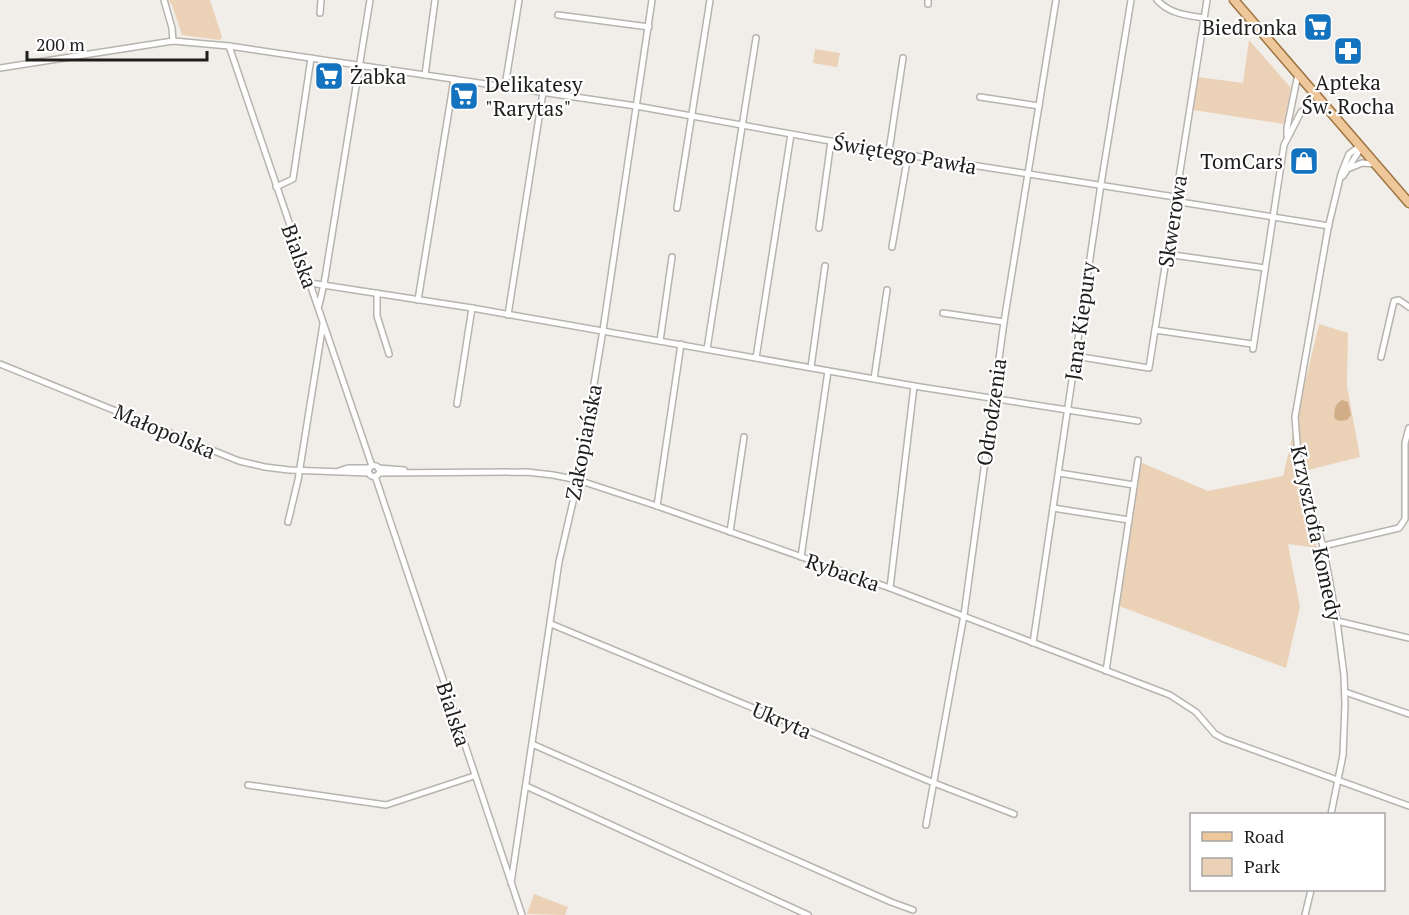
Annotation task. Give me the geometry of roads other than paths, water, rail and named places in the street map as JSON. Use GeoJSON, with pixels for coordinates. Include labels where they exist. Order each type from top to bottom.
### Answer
{"type":"FeatureCollection","features":[{"type":"Feature","properties":{"kind":"main road"},"geometry":{"type":"LineString","coordinates":[[1233,0],[1409,203]]}},
{"type":"Feature","properties":{"kind":"street"},"geometry":{"type":"LineString","coordinates":[[164,0],[174,41]]}},
{"type":"Feature","properties":{"kind":"street"},"geometry":{"type":"LineString","coordinates":[[320,13],[321,0]]}},
{"type":"Feature","properties":{"kind":"street"},"geometry":{"type":"LineString","coordinates":[[318,307],[324,284],[370,0]]}},
{"type":"Feature","properties":{"kind":"street"},"geometry":{"type":"LineString","coordinates":[[425,75],[435,0]]}},
{"type":"Feature","properties":{"kind":"street"},"geometry":{"type":"LineString","coordinates":[[505,86],[519,0]]}},
{"type":"Feature","properties":{"kind":"street","name":"Zakopiańska"},"geometry":{"type":"LineString","coordinates":[[511,883],[559,562],[578,480],[603,330],[652,0]]}},
{"type":"Feature","properties":{"kind":"street"},"geometry":{"type":"LineString","coordinates":[[677,208],[710,0]]}},
{"type":"Feature","properties":{"kind":"street","name":"Odrodzenia"},"geometry":{"type":"LineString","coordinates":[[926,825],[964,615],[1004,322],[1056,0]]}},
{"type":"Feature","properties":{"kind":"street","name":"Jana Kiepury"},"geometry":{"type":"LineString","coordinates":[[1033,643],[1101,184],[1131,0]]}},
{"type":"Feature","properties":{"kind":"street"},"geometry":{"type":"LineString","coordinates":[[1157,0],[1176,14],[1204,18]]}},
{"type":"Feature","properties":{"kind":"street","name":"Skwerowa"},"geometry":{"type":"LineString","coordinates":[[1075,356],[1149,368],[1207,0]]}},
{"type":"Feature","properties":{"kind":"street"},"geometry":{"type":"LineString","coordinates":[[558,15],[648,27]]}},
{"type":"Feature","properties":{"kind":"street"},"geometry":{"type":"LineString","coordinates":[[707,349],[756,38]]}},
{"type":"Feature","properties":{"kind":"street","name":"Świętego Pawła"},"geometry":{"type":"LineString","coordinates":[[0,68],[174,41],[229,46],[636,106],[889,151],[1101,184],[1329,226]]}},
{"type":"Feature","properties":{"kind":"street","name":"Bialska"},"geometry":{"type":"LineString","coordinates":[[229,46],[324,322],[522,915]]}},
{"type":"Feature","properties":{"kind":"street"},"geometry":{"type":"LineString","coordinates":[[276,187],[292,179],[311,58]]}},
{"type":"Feature","properties":{"kind":"street"},"geometry":{"type":"LineString","coordinates":[[889,151],[903,58]]}},
{"type":"Feature","properties":{"kind":"street"},"geometry":{"type":"LineString","coordinates":[[1287,137],[1298,74]]}},
{"type":"Feature","properties":{"kind":"street"},"geometry":{"type":"LineString","coordinates":[[418,300],[454,79]]}},
{"type":"Feature","properties":{"kind":"street"},"geometry":{"type":"LineString","coordinates":[[508,315],[543,92]]}},
{"type":"Feature","properties":{"kind":"street"},"geometry":{"type":"LineString","coordinates":[[980,97],[1039,106]]}},
{"type":"Feature","properties":{"kind":"street"},"geometry":{"type":"LineString","coordinates":[[1155,330],[1253,346],[1284,145],[1301,112],[1312,107],[1327,108]]}},
{"type":"Feature","properties":{"kind":"street"},"geometry":{"type":"LineString","coordinates":[[756,358],[791,134]]}},
{"type":"Feature","properties":{"kind":"street","name":"Krzysztofa Komedy"},"geometry":{"type":"LineString","coordinates":[[1331,813],[1344,747],[1345,692],[1337,621],[1323,546],[1299,469],[1295,417],[1329,226],[1339,182],[1353,138]]}},
{"type":"Feature","properties":{"kind":"street"},"geometry":{"type":"LineString","coordinates":[[819,228],[831,141]]}},
{"type":"Feature","properties":{"kind":"street"},"geometry":{"type":"LineString","coordinates":[[1349,154],[1361,147]]}},
{"type":"Feature","properties":{"kind":"street","name":"Krzysztofa Komedy"},"geometry":{"type":"LineString","coordinates":[[1339,182],[1361,147]]}},
{"type":"Feature","properties":{"kind":"street"},"geometry":{"type":"LineString","coordinates":[[892,247],[908,154]]}},
{"type":"Feature","properties":{"kind":"street"},"geometry":{"type":"LineString","coordinates":[[1346,171],[1358,164],[1375,164]]}},
{"type":"Feature","properties":{"kind":"street"},"geometry":{"type":"LineString","coordinates":[[1166,254],[1265,268]]}},
{"type":"Feature","properties":{"kind":"street"},"geometry":{"type":"LineString","coordinates":[[660,340],[672,256]]}},
{"type":"Feature","properties":{"kind":"street"},"geometry":{"type":"LineString","coordinates":[[811,367],[825,266]]}},
{"type":"Feature","properties":{"kind":"street"},"geometry":{"type":"LineString","coordinates":[[310,283],[603,330],[914,386],[1138,421]]}},
{"type":"Feature","properties":{"kind":"street"},"geometry":{"type":"LineString","coordinates":[[874,379],[887,290]]}},
{"type":"Feature","properties":{"kind":"street"},"geometry":{"type":"LineString","coordinates":[[377,294],[377,316],[389,354]]}},
{"type":"Feature","properties":{"kind":"street"},"geometry":{"type":"LineString","coordinates":[[1381,357],[1394,301],[1399,300],[1409,307]]}},
{"type":"Feature","properties":{"kind":"street"},"geometry":{"type":"LineString","coordinates":[[457,404],[472,308]]}},
{"type":"Feature","properties":{"kind":"street"},"geometry":{"type":"LineString","coordinates":[[944,313],[1004,322]]}},
{"type":"Feature","properties":{"kind":"street"},"geometry":{"type":"LineString","coordinates":[[288,522],[324,322]]}},
{"type":"Feature","properties":{"kind":"street"},"geometry":{"type":"LineString","coordinates":[[657,506],[681,344]]}},
{"type":"Feature","properties":{"kind":"street","name":"Małopolska"},"geometry":{"type":"LineString","coordinates":[[0,364],[220,454],[266,468],[299,471],[527,472],[578,480]]}},
{"type":"Feature","properties":{"kind":"street"},"geometry":{"type":"LineString","coordinates":[[801,557],[828,370]]}},
{"type":"Feature","properties":{"kind":"street"},"geometry":{"type":"LineString","coordinates":[[890,588],[914,386]]}},
{"type":"Feature","properties":{"kind":"street"},"geometry":{"type":"LineString","coordinates":[[1323,546],[1399,528],[1407,520],[1405,443],[1409,428]]}},
{"type":"Feature","properties":{"kind":"street"},"geometry":{"type":"LineString","coordinates":[[730,532],[744,437]]}},
{"type":"Feature","properties":{"kind":"street"},"geometry":{"type":"LineString","coordinates":[[1106,671],[1138,460]]}},
{"type":"Feature","properties":{"kind":"street"},"geometry":{"type":"LineString","coordinates":[[1059,473],[1134,486]]}},
{"type":"Feature","properties":{"kind":"street","name":"Rybacka"},"geometry":{"type":"LineString","coordinates":[[578,480],[890,588],[1170,695],[1196,712],[1215,734],[1224,739],[1409,806]]}},
{"type":"Feature","properties":{"kind":"street"},"geometry":{"type":"LineString","coordinates":[[1053,508],[1129,520]]}},
{"type":"Feature","properties":{"kind":"street"},"geometry":{"type":"LineString","coordinates":[[1337,621],[1409,638]]}},
{"type":"Feature","properties":{"kind":"street","name":"Ukryta"},"geometry":{"type":"LineString","coordinates":[[550,624],[1014,814]]}},
{"type":"Feature","properties":{"kind":"street"},"geometry":{"type":"LineString","coordinates":[[1345,692],[1409,714]]}},
{"type":"Feature","properties":{"kind":"street"},"geometry":{"type":"LineString","coordinates":[[532,744],[913,910]]}},
{"type":"Feature","properties":{"kind":"street"},"geometry":{"type":"LineString","coordinates":[[248,785],[386,805],[474,776]]}},
{"type":"Feature","properties":{"kind":"street"},"geometry":{"type":"LineString","coordinates":[[526,786],[808,915]]}},
{"type":"Feature","properties":{"kind":"street"},"geometry":{"type":"LineString","coordinates":[[1305,915],[1311,891]]}},
{"type":"Feature","properties":{"kind":"place","name":"Biedronka"},"geometry":{"type":"Point","coordinates":[1318,27]}},
{"type":"Feature","properties":{"kind":"place","name":"Apteka Św. Rocha"},"geometry":{"type":"Point","coordinates":[1348,51]}},
{"type":"Feature","properties":{"kind":"place","name":"Żabka"},"geometry":{"type":"Point","coordinates":[329,76]}},
{"type":"Feature","properties":{"kind":"place","name":"Delikatesy \"Rarytas\""},"geometry":{"type":"Point","coordinates":[464,96]}},
{"type":"Feature","properties":{"kind":"place","name":"TomCars"},"geometry":{"type":"Point","coordinates":[1304,161]}}]}
